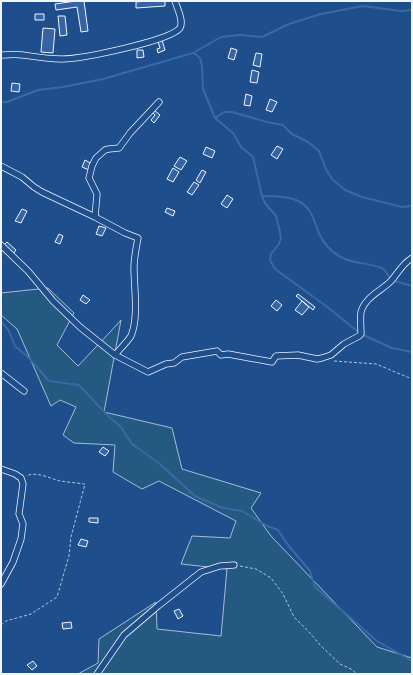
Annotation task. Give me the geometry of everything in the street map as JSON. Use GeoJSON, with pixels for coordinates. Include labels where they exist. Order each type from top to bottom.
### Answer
{"type":"FeatureCollection","features":[{"type":"Feature","properties":{"kind":"street"},"geometry":{"type":"LineString","coordinates":[[1,54],[23,55],[44,59],[64,59],[99,54],[145,44],[176,31],[180,27],[182,23],[176,1]]}},
{"type":"Feature","properties":{"kind":"street"},"geometry":{"type":"LineString","coordinates":[[95,217],[97,194],[89,178],[89,173],[93,163],[105,150],[110,148],[119,148],[130,133],[159,102]]}},
{"type":"Feature","properties":{"kind":"street"},"geometry":{"type":"LineString","coordinates":[[1,166],[22,177],[38,190],[138,238],[134,267],[134,325],[130,336],[115,355]]}},
{"type":"Feature","properties":{"kind":"street"},"geometry":{"type":"LineString","coordinates":[[1,245],[28,271],[70,319],[115,355],[148,372],[166,364],[174,363],[182,357],[217,351],[221,354],[272,362],[276,356],[298,355],[317,359],[322,358],[331,354],[361,334],[361,313],[364,304],[373,294],[391,280],[399,269],[412,258]]}},
{"type":"Feature","properties":{"kind":"street"},"geometry":{"type":"LineString","coordinates":[[1,373],[24,391]]}},
{"type":"Feature","properties":{"kind":"street"},"geometry":{"type":"LineString","coordinates":[[1,469],[22,478],[23,484],[19,514],[23,524],[21,539],[13,562],[3,576],[1,584]]}},
{"type":"Feature","properties":{"kind":"street"},"geometry":{"type":"LineString","coordinates":[[98,674],[124,635],[164,601],[201,572],[220,566],[234,565]]}},
{"type":"Feature","properties":{"kind":"path"},"geometry":{"type":"LineString","coordinates":[[322,358],[341,362],[368,362],[412,379]]}},
{"type":"Feature","properties":{"kind":"path"},"geometry":{"type":"LineString","coordinates":[[1,625],[6,621],[31,614],[57,597],[69,556],[71,537],[85,484],[61,481],[29,474],[22,478]]}},
{"type":"Feature","properties":{"kind":"path"},"geometry":{"type":"LineString","coordinates":[[234,565],[256,569],[271,578],[283,594],[294,617],[340,664],[351,669],[357,674]]}},
{"type":"Feature","properties":{"kind":"shaded area"},"geometry":{"type":"Polygon","coordinates":[[[48,288],[74,313],[57,345],[78,366],[121,320],[104,412],[172,428],[182,469],[261,493],[251,508],[271,536],[377,647],[412,658],[412,674],[78,674],[98,663],[99,639],[156,602],[157,629],[221,636],[227,569],[181,564],[192,536],[230,538],[236,521],[159,481],[142,489],[113,472],[115,445],[74,443],[63,435],[76,407],[60,400],[51,406],[17,329],[1,315],[1,293],[48,288]]]}},
{"type":"Feature","properties":{"kind":"building"},"geometry":{"type":"Polygon","coordinates":[[[84,1],[88,31],[81,32],[77,7],[56,10],[55,4],[84,1]]]}},
{"type":"Feature","properties":{"kind":"building"},"geometry":{"type":"Polygon","coordinates":[[[165,1],[165,6],[136,8],[136,2],[165,1]]]}},
{"type":"Feature","properties":{"kind":"building"},"geometry":{"type":"Polygon","coordinates":[[[35,14],[44,14],[44,20],[35,20],[35,14]]]}},
{"type":"Feature","properties":{"kind":"building"},"geometry":{"type":"Polygon","coordinates":[[[58,16],[65,16],[67,35],[60,36],[58,16]]]}},
{"type":"Feature","properties":{"kind":"building"},"geometry":{"type":"Polygon","coordinates":[[[43,28],[55,29],[53,53],[41,52],[43,28]]]}},
{"type":"Feature","properties":{"kind":"building"},"geometry":{"type":"Polygon","coordinates":[[[162,40],[165,50],[158,53],[157,49],[160,48],[158,42],[162,40]]]}},
{"type":"Feature","properties":{"kind":"building"},"geometry":{"type":"Polygon","coordinates":[[[231,48],[237,50],[234,60],[228,58],[231,48]]]}},
{"type":"Feature","properties":{"kind":"building"},"geometry":{"type":"Polygon","coordinates":[[[137,50],[143,50],[144,57],[137,58],[137,50]]]}},
{"type":"Feature","properties":{"kind":"building"},"geometry":{"type":"Polygon","coordinates":[[[256,53],[262,54],[260,67],[253,65],[256,53]]]}},
{"type":"Feature","properties":{"kind":"building"},"geometry":{"type":"Polygon","coordinates":[[[252,70],[259,72],[257,83],[250,82],[252,70]]]}},
{"type":"Feature","properties":{"kind":"building"},"geometry":{"type":"Polygon","coordinates":[[[12,83],[20,84],[19,92],[11,91],[12,83]]]}},
{"type":"Feature","properties":{"kind":"building"},"geometry":{"type":"Polygon","coordinates":[[[246,94],[252,96],[250,106],[244,105],[246,94]]]}},
{"type":"Feature","properties":{"kind":"building"},"geometry":{"type":"Polygon","coordinates":[[[270,99],[277,102],[272,112],[266,110],[270,99]]]}},
{"type":"Feature","properties":{"kind":"building"},"geometry":{"type":"Polygon","coordinates":[[[154,110],[160,115],[154,123],[151,120],[155,115],[152,112],[154,110]]]}},
{"type":"Feature","properties":{"kind":"building"},"geometry":{"type":"Polygon","coordinates":[[[277,146],[283,149],[277,159],[271,155],[277,146]]]}},
{"type":"Feature","properties":{"kind":"building"},"geometry":{"type":"Polygon","coordinates":[[[206,147],[215,151],[212,158],[203,154],[206,147]]]}},
{"type":"Feature","properties":{"kind":"building"},"geometry":{"type":"Polygon","coordinates":[[[180,157],[187,161],[181,170],[174,166],[180,157]]]}},
{"type":"Feature","properties":{"kind":"building"},"geometry":{"type":"Polygon","coordinates":[[[85,160],[92,164],[89,170],[82,167],[85,160]]]}},
{"type":"Feature","properties":{"kind":"building"},"geometry":{"type":"Polygon","coordinates":[[[173,168],[179,172],[173,182],[167,179],[173,168]]]}},
{"type":"Feature","properties":{"kind":"building"},"geometry":{"type":"Polygon","coordinates":[[[202,170],[206,172],[200,183],[196,180],[202,170]]]}},
{"type":"Feature","properties":{"kind":"building"},"geometry":{"type":"Polygon","coordinates":[[[194,182],[199,185],[192,195],[187,192],[194,182]]]}},
{"type":"Feature","properties":{"kind":"building"},"geometry":{"type":"Polygon","coordinates":[[[227,195],[233,199],[227,208],[221,204],[227,195]]]}},
{"type":"Feature","properties":{"kind":"building"},"geometry":{"type":"Polygon","coordinates":[[[167,208],[175,211],[173,216],[165,212],[167,208]]]}},
{"type":"Feature","properties":{"kind":"building"},"geometry":{"type":"Polygon","coordinates":[[[22,209],[27,211],[21,223],[15,221],[22,209]]]}},
{"type":"Feature","properties":{"kind":"building"},"geometry":{"type":"Polygon","coordinates":[[[99,226],[106,228],[102,236],[96,234],[99,226]]]}},
{"type":"Feature","properties":{"kind":"building"},"geometry":{"type":"Polygon","coordinates":[[[59,234],[63,236],[60,244],[55,242],[59,234]]]}},
{"type":"Feature","properties":{"kind":"building"},"geometry":{"type":"Polygon","coordinates":[[[7,242],[16,250],[13,254],[4,245],[7,242]]]}},
{"type":"Feature","properties":{"kind":"building"},"geometry":{"type":"Polygon","coordinates":[[[298,294],[315,307],[313,310],[296,296],[298,294]]]}},
{"type":"Feature","properties":{"kind":"building"},"geometry":{"type":"Polygon","coordinates":[[[83,295],[90,300],[86,304],[80,300],[83,295]]]}},
{"type":"Feature","properties":{"kind":"building"},"geometry":{"type":"Polygon","coordinates":[[[276,300],[282,305],[277,311],[271,306],[276,300]]]}},
{"type":"Feature","properties":{"kind":"building"},"geometry":{"type":"Polygon","coordinates":[[[302,301],[309,307],[302,315],[295,310],[302,301]]]}},
{"type":"Feature","properties":{"kind":"building"},"geometry":{"type":"Polygon","coordinates":[[[103,447],[109,451],[105,456],[99,452],[103,447]]]}},
{"type":"Feature","properties":{"kind":"building"},"geometry":{"type":"Polygon","coordinates":[[[89,518],[98,518],[98,523],[89,522],[89,518]]]}},
{"type":"Feature","properties":{"kind":"building"},"geometry":{"type":"Polygon","coordinates":[[[81,539],[88,541],[86,547],[78,545],[81,539]]]}},
{"type":"Feature","properties":{"kind":"building"},"geometry":{"type":"Polygon","coordinates":[[[179,609],[183,616],[178,619],[174,611],[179,609]]]}},
{"type":"Feature","properties":{"kind":"building"},"geometry":{"type":"Polygon","coordinates":[[[71,622],[72,628],[63,629],[62,623],[71,622]]]}},
{"type":"Feature","properties":{"kind":"building"},"geometry":{"type":"Polygon","coordinates":[[[33,661],[37,666],[32,670],[27,665],[33,661]]]}},
{"type":"Feature","properties":{"kind":"waterway"},"geometry":{"type":"LineString","coordinates":[[1,102],[7,102],[38,90],[63,87],[103,79],[193,53],[221,37],[240,35],[262,37],[289,24],[321,14],[363,6],[401,11],[412,10]]}},
{"type":"Feature","properties":{"kind":"waterway"},"geometry":{"type":"LineString","coordinates":[[194,53],[200,58],[202,66],[203,89],[215,118],[233,133],[241,147],[253,157],[262,196],[265,203],[276,216],[281,238],[279,244],[271,254],[270,260],[275,269],[326,306],[361,334],[392,348],[412,352]]}},
{"type":"Feature","properties":{"kind":"waterway"},"geometry":{"type":"LineString","coordinates":[[215,118],[224,112],[232,112],[283,125],[292,134],[308,142],[319,151],[325,167],[332,179],[345,190],[362,197],[402,207],[412,206]]}},
{"type":"Feature","properties":{"kind":"waterway"},"geometry":{"type":"LineString","coordinates":[[262,196],[275,196],[296,200],[308,209],[313,217],[322,240],[339,256],[348,260],[382,268],[391,280],[412,286]]}},
{"type":"Feature","properties":{"kind":"waterway"},"geometry":{"type":"LineString","coordinates":[[1,321],[9,331],[15,346],[29,358],[49,381],[79,385],[108,416],[121,427],[132,444],[160,464],[195,496],[223,508],[242,511],[267,526],[278,530],[288,545],[310,571],[315,587],[377,641],[412,661]]}}]}
